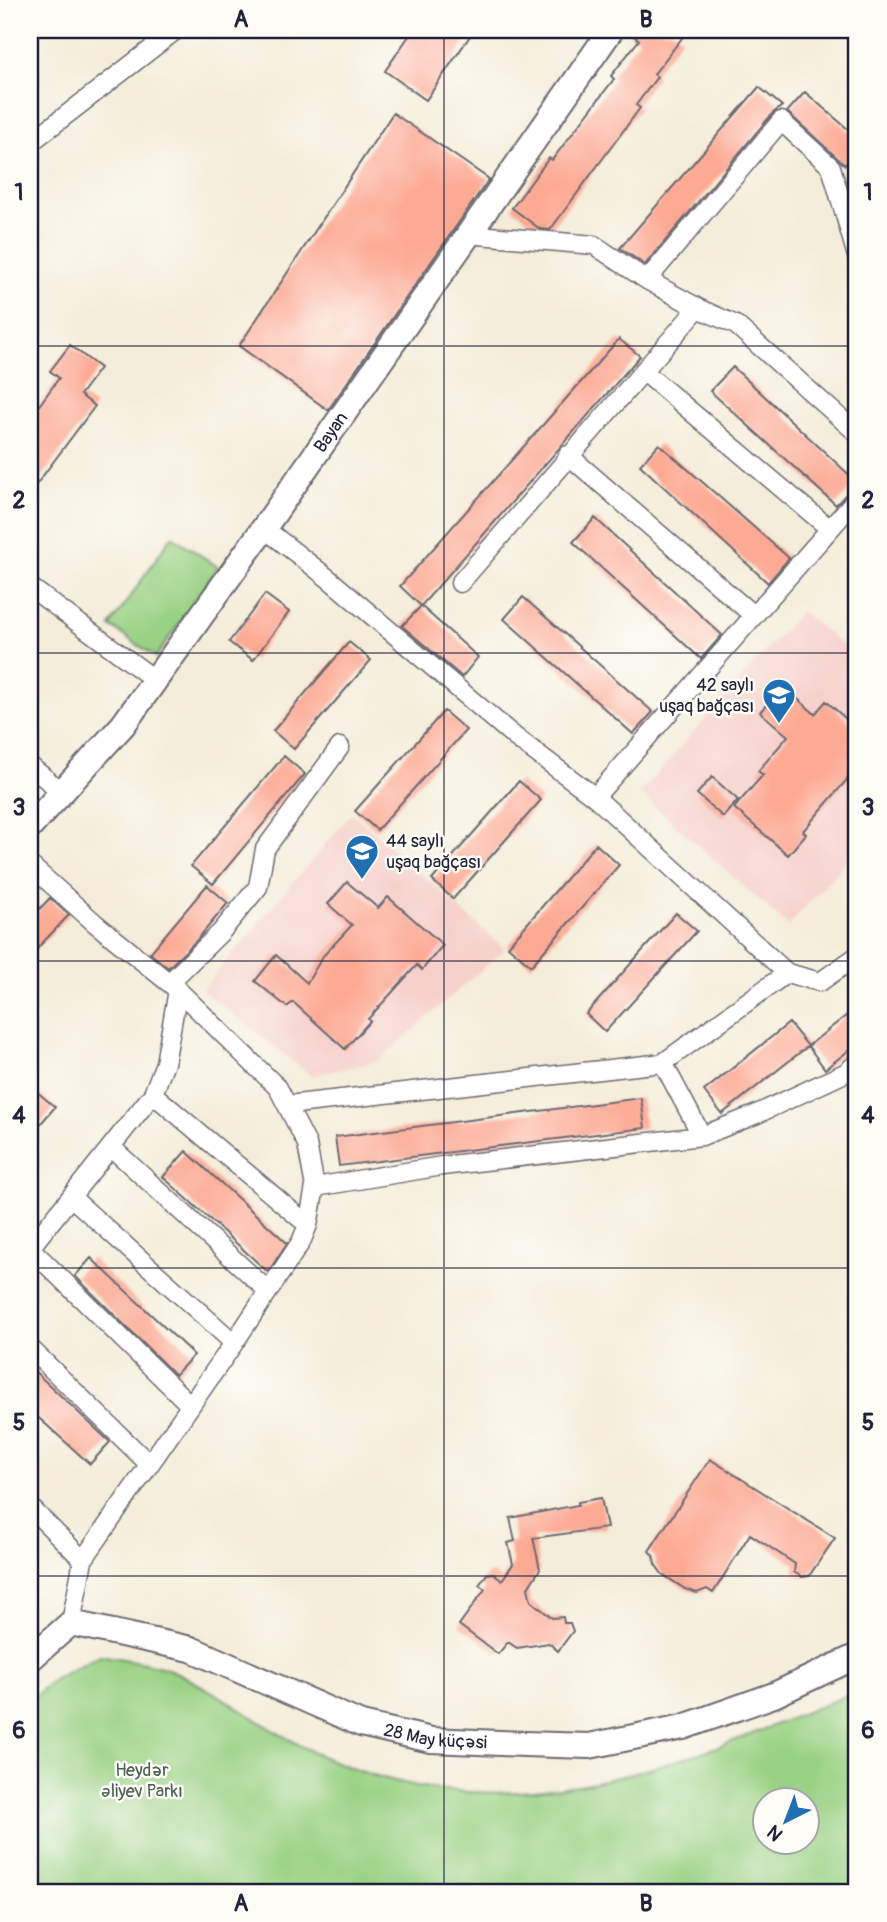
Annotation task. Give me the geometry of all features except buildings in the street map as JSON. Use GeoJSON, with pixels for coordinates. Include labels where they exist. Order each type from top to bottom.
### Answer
{"type":"FeatureCollection","features":[{"type":"Feature","properties":{"kind":"street"},"geometry":{"type":"LineString","coordinates":[[30,142],[176,30]]}},
{"type":"Feature","properties":{"kind":"street","name":"Bayan"},"geometry":{"type":"LineString","coordinates":[[30,827],[123,725],[264,528],[611,30]]}},
{"type":"Feature","properties":{"kind":"street"},"geometry":{"type":"LineString","coordinates":[[647,280],[781,121],[831,167],[857,256]]}},
{"type":"Feature","properties":{"kind":"street"},"geometry":{"type":"LineString","coordinates":[[467,234],[594,245],[647,280],[736,325],[857,433]]}},
{"type":"Feature","properties":{"kind":"street"},"geometry":{"type":"LineString","coordinates":[[460,583],[568,455],[698,308]]}},
{"type":"Feature","properties":{"kind":"street"},"geometry":{"type":"LineString","coordinates":[[643,371],[830,529]]}},
{"type":"Feature","properties":{"kind":"street"},"geometry":{"type":"LineString","coordinates":[[568,455],[754,616]]}},
{"type":"Feature","properties":{"kind":"street"},"geometry":{"type":"LineString","coordinates":[[595,797],[857,498]]}},
{"type":"Feature","properties":{"kind":"street"},"geometry":{"type":"LineString","coordinates":[[264,528],[339,587],[515,737],[595,797],[787,974],[820,982],[857,956]]}},
{"type":"Feature","properties":{"kind":"street"},"geometry":{"type":"LineString","coordinates":[[30,587],[155,680]]}},
{"type":"Feature","properties":{"kind":"street"},"geometry":{"type":"LineString","coordinates":[[190,1405],[30,1248],[153,1094],[165,1063],[174,987],[258,887],[265,849],[340,747]]}},
{"type":"Feature","properties":{"kind":"street"},"geometry":{"type":"LineString","coordinates":[[30,766],[62,792]]}},
{"type":"Feature","properties":{"kind":"street"},"geometry":{"type":"LineString","coordinates":[[30,865],[96,924],[174,987],[278,1088],[307,1144],[315,1187],[308,1225],[301,1242],[83,1560],[71,1623],[30,1659]]}},
{"type":"Feature","properties":{"kind":"street"},"geometry":{"type":"LineString","coordinates":[[287,1105],[663,1063],[787,974]]}},
{"type":"Feature","properties":{"kind":"street"},"geometry":{"type":"LineString","coordinates":[[663,1063],[702,1136]]}},
{"type":"Feature","properties":{"kind":"street"},"geometry":{"type":"LineString","coordinates":[[315,1187],[442,1166],[702,1136],[780,1104],[847,1072],[857,1063]]}},
{"type":"Feature","properties":{"kind":"street"},"geometry":{"type":"LineString","coordinates":[[153,1094],[308,1225]]}},
{"type":"Feature","properties":{"kind":"street"},"geometry":{"type":"LineString","coordinates":[[111,1147],[268,1291]]}},
{"type":"Feature","properties":{"kind":"street"},"geometry":{"type":"LineString","coordinates":[[71,1196],[234,1343]]}},
{"type":"Feature","properties":{"kind":"street"},"geometry":{"type":"LineString","coordinates":[[30,1348],[149,1464]]}},
{"type":"Feature","properties":{"kind":"street"},"geometry":{"type":"LineString","coordinates":[[30,1507],[83,1560]]}},
{"type":"Feature","properties":{"kind":"street","name":"28 May küçəsi"},"geometry":{"type":"LineString","coordinates":[[71,1623],[191,1649],[361,1724],[431,1740],[525,1744],[589,1746],[683,1727],[774,1695],[857,1656]]}},
{"type":"Feature","properties":{"kind":"shaded area","name":"42 saylı uşaq bağçası"},"geometry":{"type":"Polygon","coordinates":[[[801,611],[857,657],[857,850],[788,926],[640,793],[801,611]]]}},
{"type":"Feature","properties":{"kind":"shaded area","name":"44 saylı uşaq bağçası"},"geometry":{"type":"Polygon","coordinates":[[[352,813],[505,949],[378,1061],[312,1076],[202,990],[352,813]]]}},
{"type":"Feature","properties":{"kind":"green space"},"geometry":{"type":"Polygon","coordinates":[[[172,536],[218,567],[156,657],[110,626],[172,536]]]}},
{"type":"Feature","properties":{"kind":"green space","name":"Heydər Əliyev Parkı"},"geometry":{"type":"Polygon","coordinates":[[[100,1655],[151,1664],[186,1677],[305,1748],[376,1776],[447,1790],[516,1792],[585,1784],[653,1768],[721,1745],[857,1691],[857,1892],[30,1892],[30,1700],[54,1679],[100,1655]]]}},
{"type":"Feature","properties":{"kind":"place","name":"42 saylı uşaq bağçası"},"geometry":{"type":"Point","coordinates":[779,725]}},
{"type":"Feature","properties":{"kind":"place","name":"44 saylı uşaq bağçası"},"geometry":{"type":"Point","coordinates":[362,881]}}]}
